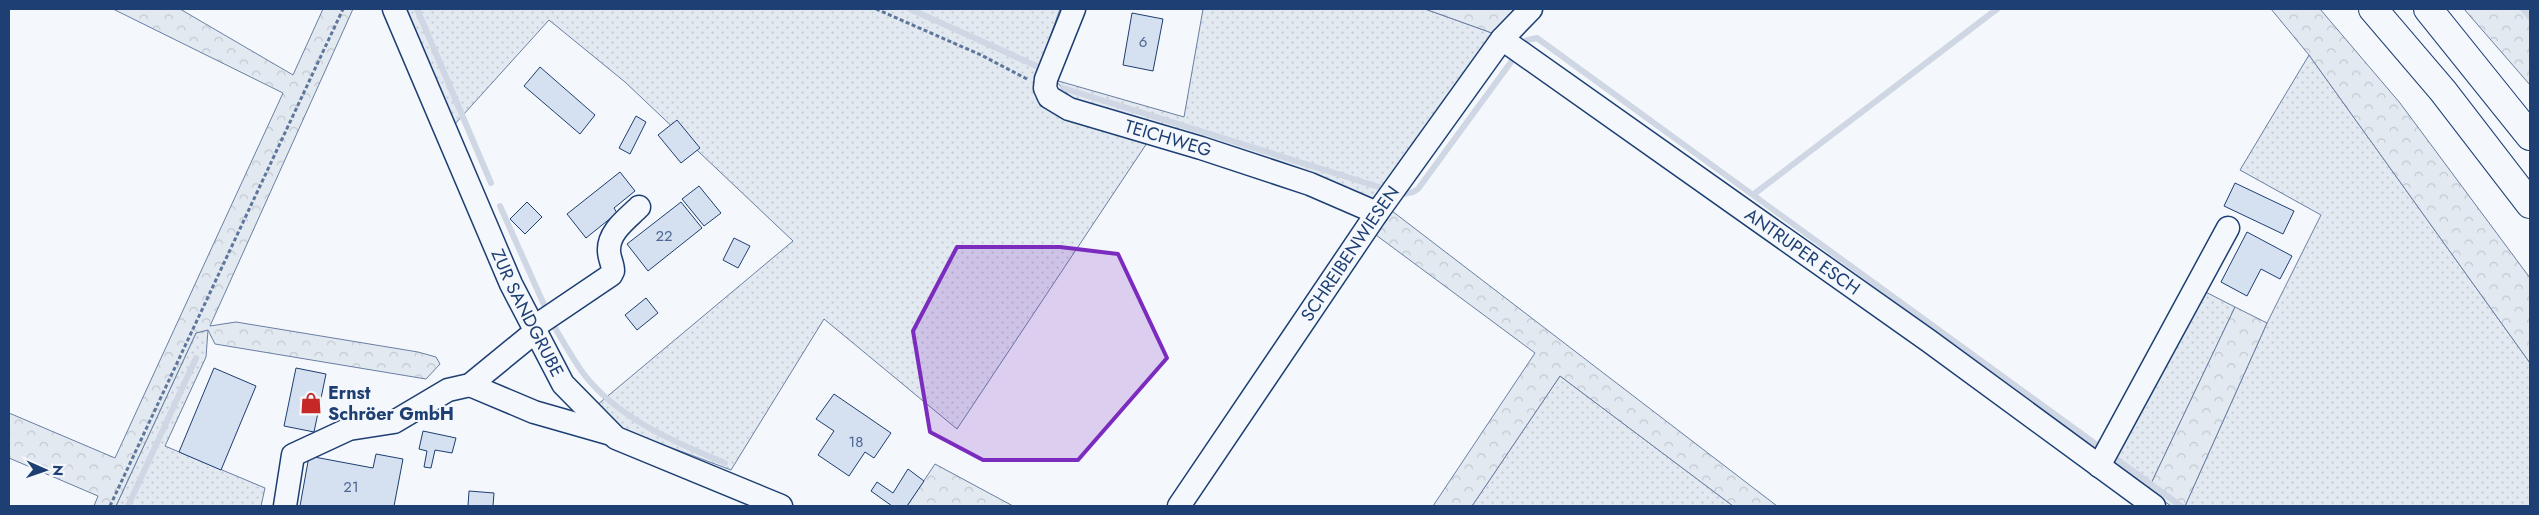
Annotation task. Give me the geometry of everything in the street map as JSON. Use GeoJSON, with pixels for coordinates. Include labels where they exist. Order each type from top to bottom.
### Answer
{"type":"FeatureCollection","features":[{"type":"Feature","properties":{"kind":"highway"},"geometry":{"type":"LineString","coordinates":[[2373,9],[2443,92],[2530,204]]}},
{"type":"Feature","properties":{"kind":"highway"},"geometry":{"type":"LineString","coordinates":[[2428,9],[2530,136]]}},
{"type":"Feature","properties":{"kind":"street","name":"ZUR SANDGRUBE"},"geometry":{"type":"LineString","coordinates":[[394,9],[511,284],[563,384],[612,434],[666,460],[781,506]]}},
{"type":"Feature","properties":{"kind":"street"},"geometry":{"type":"LineString","coordinates":[[1045,88],[1046,79],[1074,9]]}},
{"type":"Feature","properties":{"kind":"street","name":"SCHREIBENWIESEN"},"geometry":{"type":"LineString","coordinates":[[1179,506],[1377,213],[1502,39],[1531,9]]}},
{"type":"Feature","properties":{"kind":"street","name":"ANTRUPER ESCH"},"geometry":{"type":"LineString","coordinates":[[1502,39],[1921,336],[2154,506]]}},
{"type":"Feature","properties":{"kind":"street","name":"TEICHWEG"},"geometry":{"type":"LineString","coordinates":[[1045,88],[1049,97],[1069,109],[1201,148],[1310,184],[1377,213]]}},
{"type":"Feature","properties":{"kind":"street"},"geometry":{"type":"LineString","coordinates":[[285,506],[292,455],[349,430],[394,422],[448,390],[470,385],[535,329],[611,275],[613,270],[609,256],[610,242],[614,232],[639,207]]}},
{"type":"Feature","properties":{"kind":"street"},"geometry":{"type":"LineString","coordinates":[[2099,466],[2228,228]]}},
{"type":"Feature","properties":{"kind":"street"},"geometry":{"type":"LineString","coordinates":[[470,385],[552,417],[612,434]]}},
{"type":"Feature","properties":{"kind":"street"},"geometry":{"type":"LineString","coordinates":[[552,417],[568,389]]}},
{"type":"Feature","properties":{"kind":"path"},"geometry":{"type":"LineString","coordinates":[[110,506],[343,9]]}},
{"type":"Feature","properties":{"kind":"path"},"geometry":{"type":"LineString","coordinates":[[876,9],[980,55],[1045,88]]}},
{"type":"Feature","properties":{"kind":"highlighted area"},"geometry":{"type":"Polygon","coordinates":[[[957,247],[1060,247],[1118,254],[1167,358],[1078,460],[983,460],[930,432],[913,331],[957,247]]]}},
{"type":"Feature","properties":{"kind":"green space"},"geometry":{"type":"Polygon","coordinates":[[[113,9],[180,9],[293,75],[323,9],[353,9],[210,326],[236,322],[418,352],[436,357],[440,364],[426,379],[215,344],[208,330],[196,333],[116,506],[94,506],[98,496],[9,458],[9,413],[115,458],[283,93],[113,9]]]}},
{"type":"Feature","properties":{"kind":"green space"},"geometry":{"type":"Polygon","coordinates":[[[404,9],[1060,9],[1036,77],[1040,106],[1147,143],[957,429],[824,319],[731,470],[624,430],[597,405],[793,241],[625,82],[549,20],[454,125],[404,9]]]}},
{"type":"Feature","properties":{"kind":"green space"},"geometry":{"type":"Polygon","coordinates":[[[1203,9],[1425,9],[1492,33],[1374,199],[1073,100],[1055,80],[1184,117],[1203,9]]]}},
{"type":"Feature","properties":{"kind":"green space"},"geometry":{"type":"Polygon","coordinates":[[[1425,9],[1517,9],[1492,33],[1425,9]]]}},
{"type":"Feature","properties":{"kind":"green space"},"geometry":{"type":"Polygon","coordinates":[[[2271,9],[2320,9],[2400,103],[2530,278],[2530,363],[2309,55],[2271,9]]]}},
{"type":"Feature","properties":{"kind":"green space"},"geometry":{"type":"Polygon","coordinates":[[[2464,9],[2530,9],[2530,85],[2464,9]]]}},
{"type":"Feature","properties":{"kind":"green space"},"geometry":{"type":"Polygon","coordinates":[[[2309,55],[2530,363],[2530,506],[2185,506],[2267,323],[2321,215],[2240,170],[2309,55]]]}},
{"type":"Feature","properties":{"kind":"green space"},"geometry":{"type":"Polygon","coordinates":[[[1392,211],[1777,506],[1733,506],[1560,376],[1472,506],[1433,506],[1535,353],[1376,235],[1392,211]]]}},
{"type":"Feature","properties":{"kind":"green space"},"geometry":{"type":"Polygon","coordinates":[[[2186,282],[2235,307],[2148,490],[2095,452],[2186,282]]]}},
{"type":"Feature","properties":{"kind":"green space"},"geometry":{"type":"Polygon","coordinates":[[[2235,307],[2267,323],[2185,506],[2171,506],[2148,490],[2235,307]]]}},
{"type":"Feature","properties":{"kind":"green space"},"geometry":{"type":"Polygon","coordinates":[[[208,330],[206,357],[165,446],[265,488],[261,506],[116,506],[196,333],[208,330]]]}},
{"type":"Feature","properties":{"kind":"green space"},"geometry":{"type":"Polygon","coordinates":[[[1560,376],[1733,506],[1472,506],[1560,376]]]}},
{"type":"Feature","properties":{"kind":"green space"},"geometry":{"type":"Polygon","coordinates":[[[935,464],[1013,506],[907,506],[935,464]]]}},
{"type":"Feature","properties":{"kind":"building"},"geometry":{"type":"Polygon","coordinates":[[[1132,13],[1163,19],[1153,71],[1123,65],[1132,13]]]}},
{"type":"Feature","properties":{"kind":"building"},"geometry":{"type":"Polygon","coordinates":[[[540,67],[595,115],[580,134],[524,86],[540,67]]]}},
{"type":"Feature","properties":{"kind":"building"},"geometry":{"type":"Polygon","coordinates":[[[636,116],[646,122],[630,154],[619,148],[636,116]]]}},
{"type":"Feature","properties":{"kind":"building"},"geometry":{"type":"Polygon","coordinates":[[[677,120],[700,148],[681,163],[658,135],[677,120]]]}},
{"type":"Feature","properties":{"kind":"building"},"geometry":{"type":"Polygon","coordinates":[[[620,172],[635,191],[614,208],[617,213],[586,238],[567,214],[620,172]]]}},
{"type":"Feature","properties":{"kind":"building"},"geometry":{"type":"Polygon","coordinates":[[[2235,183],[2294,211],[2283,234],[2224,206],[2235,183]]]}},
{"type":"Feature","properties":{"kind":"building"},"geometry":{"type":"Polygon","coordinates":[[[699,186],[721,213],[704,226],[682,199],[699,186]]]}},
{"type":"Feature","properties":{"kind":"building"},"geometry":{"type":"Polygon","coordinates":[[[527,202],[542,217],[525,234],[510,219],[527,202]]]}},
{"type":"Feature","properties":{"kind":"building"},"geometry":{"type":"Polygon","coordinates":[[[681,202],[702,228],[648,271],[627,244],[681,202]]]}},
{"type":"Feature","properties":{"kind":"building"},"geometry":{"type":"Polygon","coordinates":[[[2247,232],[2292,256],[2280,279],[2261,269],[2247,296],[2221,282],[2247,232]]]}},
{"type":"Feature","properties":{"kind":"building"},"geometry":{"type":"Polygon","coordinates":[[[734,238],[750,246],[738,268],[723,260],[734,238]]]}},
{"type":"Feature","properties":{"kind":"building"},"geometry":{"type":"Polygon","coordinates":[[[646,298],[658,313],[637,330],[625,315],[646,298]]]}},
{"type":"Feature","properties":{"kind":"building"},"geometry":{"type":"Polygon","coordinates":[[[214,368],[256,386],[221,470],[179,452],[214,368]]]}},
{"type":"Feature","properties":{"kind":"building"},"geometry":{"type":"Polygon","coordinates":[[[296,368],[326,374],[314,432],[284,426],[296,368]]]}},
{"type":"Feature","properties":{"kind":"building"},"geometry":{"type":"Polygon","coordinates":[[[834,394],[891,433],[874,458],[865,452],[849,476],[818,455],[834,431],[816,419],[834,394]]]}},
{"type":"Feature","properties":{"kind":"building"},"geometry":{"type":"Polygon","coordinates":[[[423,431],[456,438],[452,453],[435,450],[431,468],[424,467],[427,451],[419,449],[423,431]]]}},
{"type":"Feature","properties":{"kind":"building"},"geometry":{"type":"Polygon","coordinates":[[[376,454],[403,459],[394,506],[300,506],[309,456],[373,468],[376,454]]]}},
{"type":"Feature","properties":{"kind":"building"},"geometry":{"type":"Polygon","coordinates":[[[908,469],[924,481],[907,506],[892,506],[871,491],[877,482],[893,493],[908,469]]]}},
{"type":"Feature","properties":{"kind":"building"},"geometry":{"type":"Polygon","coordinates":[[[469,491],[494,493],[493,506],[468,506],[469,491]]]}},
{"type":"Feature","properties":{"kind":"waterway"},"geometry":{"type":"LineString","coordinates":[[417,9],[491,183]]}},
{"type":"Feature","properties":{"kind":"waterway"},"geometry":{"type":"LineString","coordinates":[[910,9],[1041,68]]}},
{"type":"Feature","properties":{"kind":"waterway"},"geometry":{"type":"LineString","coordinates":[[1754,194],[1997,9]]}},
{"type":"Feature","properties":{"kind":"waterway"},"geometry":{"type":"LineString","coordinates":[[2523,9],[2530,17]]}},
{"type":"Feature","properties":{"kind":"waterway"},"geometry":{"type":"LineString","coordinates":[[1527,40],[1537,38],[2181,506]]}},
{"type":"Feature","properties":{"kind":"waterway"},"geometry":{"type":"LineString","coordinates":[[1403,194],[1418,189],[1511,62]]}},
{"type":"Feature","properties":{"kind":"waterway"},"geometry":{"type":"LineString","coordinates":[[1063,88],[1379,187]]}},
{"type":"Feature","properties":{"kind":"waterway"},"geometry":{"type":"LineString","coordinates":[[500,206],[545,307]]}},
{"type":"Feature","properties":{"kind":"waterway"},"geometry":{"type":"LineString","coordinates":[[555,328],[583,373],[612,403],[648,427],[725,463]]}},
{"type":"Feature","properties":{"kind":"waterway"},"geometry":{"type":"LineString","coordinates":[[128,506],[196,358]]}},
{"type":"Feature","properties":{"kind":"place","name":"Ernst Schröer GmbH"},"geometry":{"type":"Point","coordinates":[311,403]}}]}
